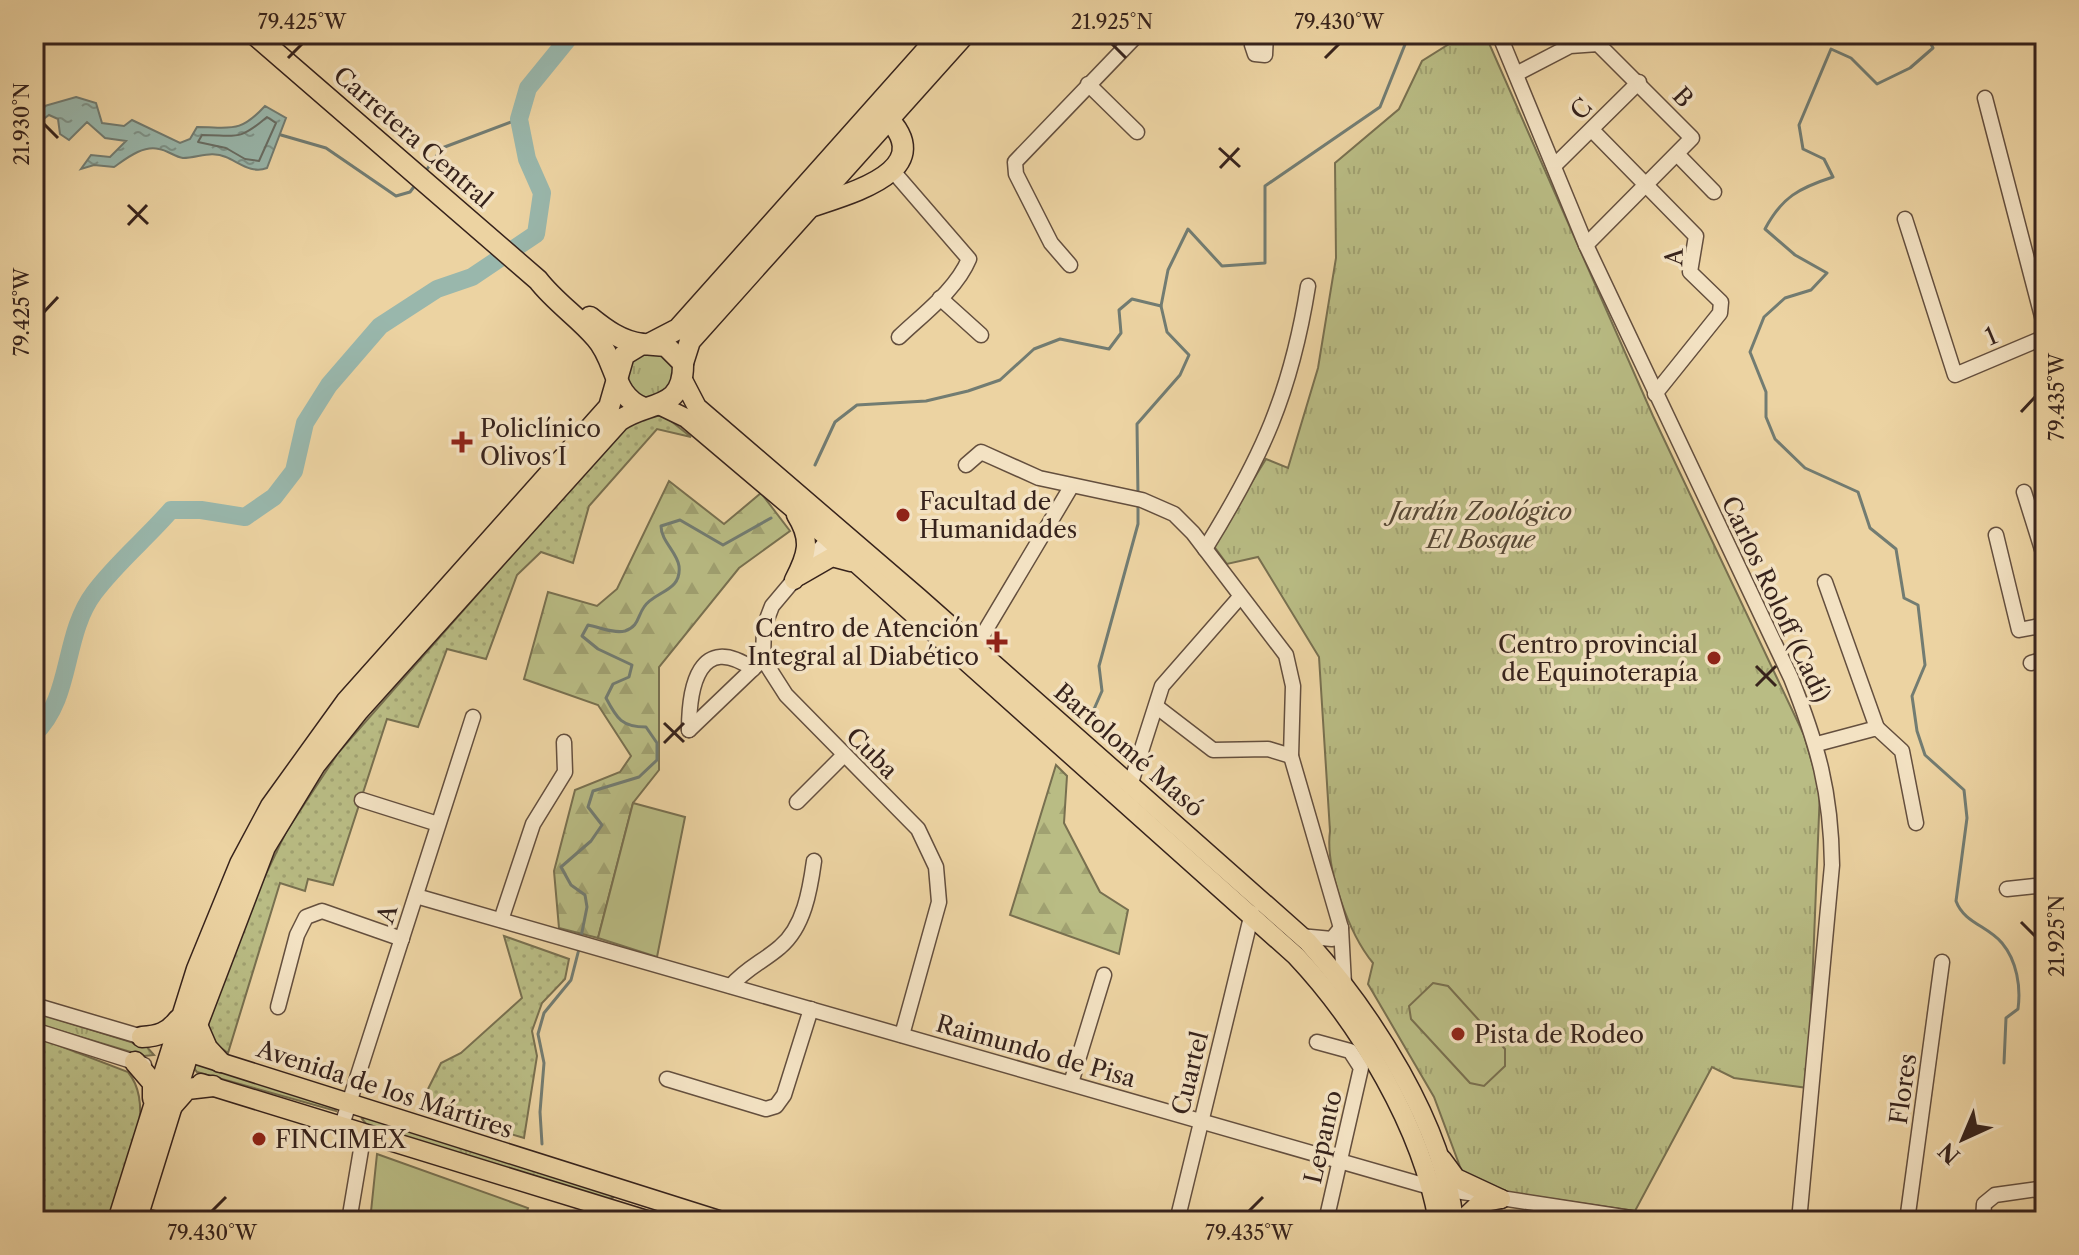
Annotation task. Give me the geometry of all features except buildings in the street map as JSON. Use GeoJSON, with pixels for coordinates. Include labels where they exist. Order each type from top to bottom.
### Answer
{"type":"FeatureCollection","features":[{"type":"Feature","properties":{"kind":"highway","name":"Carretera Central"},"geometry":{"type":"LineString","coordinates":[[254,34],[538,280]]}},
{"type":"Feature","properties":{"kind":"highway"},"geometry":{"type":"LineString","coordinates":[[137,1218],[179,1049],[240,864],[271,806],[304,756],[375,668],[609,407],[624,355],[678,329],[810,207],[941,34]]}},
{"type":"Feature","properties":{"kind":"highway"},"geometry":{"type":"LineString","coordinates":[[142,1037],[188,1023],[265,847],[315,765],[358,711],[619,421],[673,396],[683,372],[690,341],[746,265],[883,113],[965,34]]}},
{"type":"Feature","properties":{"kind":"highway"},"geometry":{"type":"LineString","coordinates":[[810,207],[857,193],[876,184],[892,170],[901,157],[903,143],[898,128],[883,113]]}},
{"type":"Feature","properties":{"kind":"highway"},"geometry":{"type":"LineString","coordinates":[[538,280],[561,293],[606,330],[629,342],[666,346],[683,372]]}},
{"type":"Feature","properties":{"kind":"highway"},"geometry":{"type":"LineString","coordinates":[[538,280],[555,302],[597,339],[626,398],[652,407]]}},
{"type":"Feature","properties":{"kind":"highway"},"geometry":{"type":"LineString","coordinates":[[188,1023],[220,1062]]}},
{"type":"Feature","properties":{"kind":"highway"},"geometry":{"type":"LineString","coordinates":[[135,1062],[153,1083],[162,1108]]}},
{"type":"Feature","properties":{"kind":"highway"},"geometry":{"type":"LineString","coordinates":[[118,1221],[162,1108],[187,1089],[213,1086]]}},
{"type":"Feature","properties":{"kind":"main road","name":"Bartolomé Masó"},"geometry":{"type":"LineString","coordinates":[[683,372],[697,407],[833,533],[975,648],[1130,786],[1275,924],[1362,1041],[1401,1112],[1454,1221]]}},
{"type":"Feature","properties":{"kind":"main road","name":"Bartolomé Masó"},"geometry":{"type":"LineString","coordinates":[[652,407],[686,418],[787,503],[833,533],[856,564],[1252,913],[1300,936],[1344,984],[1390,1054],[1435,1151],[1438,1221]]}},
{"type":"Feature","properties":{"kind":"main road"},"geometry":{"type":"LineString","coordinates":[[787,503],[806,532],[808,547],[794,580]]}},
{"type":"Feature","properties":{"kind":"main road"},"geometry":{"type":"LineString","coordinates":[[794,580],[832,557],[856,564]]}},
{"type":"Feature","properties":{"kind":"main road","name":"Avenida de los Mártires"},"geometry":{"type":"LineString","coordinates":[[179,1049],[722,1221]]}},
{"type":"Feature","properties":{"kind":"main road","name":"Avenida de los Mártires"},"geometry":{"type":"LineString","coordinates":[[172,1074],[342,1125],[622,1217],[649,1221]]}},
{"type":"Feature","properties":{"kind":"main road"},"geometry":{"type":"LineString","coordinates":[[1435,1151],[1456,1178],[1501,1199]]}},
{"type":"Feature","properties":{"kind":"main road"},"geometry":{"type":"LineString","coordinates":[[1461,1221],[1480,1203],[1501,1199]]}},
{"type":"Feature","properties":{"kind":"main road"},"geometry":{"type":"LineString","coordinates":[[649,1221],[653,1200]]}},
{"type":"Feature","properties":{"kind":"street"},"geometry":{"type":"LineString","coordinates":[[1070,265],[1051,243],[1016,174],[1015,162],[1138,34]]}},
{"type":"Feature","properties":{"kind":"street"},"geometry":{"type":"LineString","coordinates":[[1259,34],[1252,45],[1255,54],[1265,55],[1266,34]]}},
{"type":"Feature","properties":{"kind":"street","name":"Carlos Roloff (Cadí)"},"geometry":{"type":"LineString","coordinates":[[1499,34],[1586,245],[1791,678],[1817,744],[1830,807],[1832,865],[1799,1221]]}},
{"type":"Feature","properties":{"kind":"street","name":"B"},"geometry":{"type":"LineString","coordinates":[[1516,74],[1570,46],[1598,44],[1692,138],[1677,154]]}},
{"type":"Feature","properties":{"kind":"street","name":"C"},"geometry":{"type":"LineString","coordinates":[[1554,166],[1639,82]]}},
{"type":"Feature","properties":{"kind":"street"},"geometry":{"type":"LineString","coordinates":[[1088,84],[1137,132]]}},
{"type":"Feature","properties":{"kind":"street"},"geometry":{"type":"LineString","coordinates":[[1985,98],[2045,328]]}},
{"type":"Feature","properties":{"kind":"street","name":"A"},"geometry":{"type":"LineString","coordinates":[[1592,130],[1696,236],[1690,272],[1721,302],[1720,313],[1655,394]]}},
{"type":"Feature","properties":{"kind":"street"},"geometry":{"type":"LineString","coordinates":[[1586,245],[1677,154],[1714,192]]}},
{"type":"Feature","properties":{"kind":"street"},"geometry":{"type":"LineString","coordinates":[[892,170],[969,259],[964,271],[940,298],[899,337]]}},
{"type":"Feature","properties":{"kind":"street","name":"1"},"geometry":{"type":"LineString","coordinates":[[1905,219],[1955,375],[2045,337]]}},
{"type":"Feature","properties":{"kind":"street"},"geometry":{"type":"LineString","coordinates":[[1205,549],[1250,476],[1273,423],[1298,349],[1308,286]]}},
{"type":"Feature","properties":{"kind":"street"},"geometry":{"type":"LineString","coordinates":[[940,298],[981,335]]}},
{"type":"Feature","properties":{"kind":"street"},"geometry":{"type":"LineString","coordinates":[[966,465],[981,452],[1039,478],[1142,500],[1174,514],[1205,549],[1239,598],[1286,655],[1293,686],[1291,756],[1341,928],[1344,984]]}},
{"type":"Feature","properties":{"kind":"street"},"geometry":{"type":"LineString","coordinates":[[975,648],[1071,487]]}},
{"type":"Feature","properties":{"kind":"street"},"geometry":{"type":"LineString","coordinates":[[2024,492],[2045,559]]}},
{"type":"Feature","properties":{"kind":"street"},"geometry":{"type":"LineString","coordinates":[[758,664],[734,656],[717,656],[700,669],[692,684],[689,730],[758,664],[764,627],[772,606],[833,533]]}},
{"type":"Feature","properties":{"kind":"street"},"geometry":{"type":"LineString","coordinates":[[1996,535],[2019,630],[2045,625]]}},
{"type":"Feature","properties":{"kind":"street"},"geometry":{"type":"LineString","coordinates":[[1825,582],[1877,728],[1902,751],[1916,823]]}},
{"type":"Feature","properties":{"kind":"street"},"geometry":{"type":"LineString","coordinates":[[1130,786],[1162,686],[1239,598]]}},
{"type":"Feature","properties":{"kind":"street","name":"Cuba"},"geometry":{"type":"LineString","coordinates":[[758,664],[843,756],[918,829],[940,879],[934,925],[902,1035]]}},
{"type":"Feature","properties":{"kind":"street"},"geometry":{"type":"LineString","coordinates":[[1157,707],[1213,750],[1268,749],[1291,756]]}},
{"type":"Feature","properties":{"kind":"street","name":"A"},"geometry":{"type":"LineString","coordinates":[[342,1125],[473,717]]}},
{"type":"Feature","properties":{"kind":"street"},"geometry":{"type":"LineString","coordinates":[[1817,744],[1877,728]]}},
{"type":"Feature","properties":{"kind":"street"},"geometry":{"type":"LineString","coordinates":[[501,920],[533,824],[565,772],[564,742]]}},
{"type":"Feature","properties":{"kind":"street"},"geometry":{"type":"LineString","coordinates":[[797,802],[843,756]]}},
{"type":"Feature","properties":{"kind":"street"},"geometry":{"type":"LineString","coordinates":[[362,800],[438,824]]}},
{"type":"Feature","properties":{"kind":"street"},"geometry":{"type":"LineString","coordinates":[[731,986],[742,973],[781,947],[794,933],[804,910],[814,861]]}},
{"type":"Feature","properties":{"kind":"street"},"geometry":{"type":"LineString","coordinates":[[2007,889],[2045,885]]}},
{"type":"Feature","properties":{"kind":"street","name":"Raimundo de Pisa"},"geometry":{"type":"LineString","coordinates":[[416,896],[1438,1188],[1650,1221]]}},
{"type":"Feature","properties":{"kind":"street"},"geometry":{"type":"LineString","coordinates":[[278,1007],[297,935],[306,917],[322,911],[402,939]]}},
{"type":"Feature","properties":{"kind":"street","name":"Cuartel"},"geometry":{"type":"LineString","coordinates":[[1177,1221],[1252,913]]}},
{"type":"Feature","properties":{"kind":"street"},"geometry":{"type":"LineString","coordinates":[[1248,937],[1275,924]]}},
{"type":"Feature","properties":{"kind":"street"},"geometry":{"type":"LineString","coordinates":[[1300,936],[1332,939],[1341,928]]}},
{"type":"Feature","properties":{"kind":"street","name":"Flores"},"geometry":{"type":"LineString","coordinates":[[1907,1221],[1942,962]]}},
{"type":"Feature","properties":{"kind":"street"},"geometry":{"type":"LineString","coordinates":[[1071,1083],[1104,975]]}},
{"type":"Feature","properties":{"kind":"street","name":"Avenida de los Mártires"},"geometry":{"type":"LineString","coordinates":[[34,1005],[179,1049]]}},
{"type":"Feature","properties":{"kind":"street"},"geometry":{"type":"LineString","coordinates":[[667,1079],[766,1109],[776,1106],[784,1095],[811,1009]]}},
{"type":"Feature","properties":{"kind":"street","name":"Avenida de los Mártires"},"geometry":{"type":"LineString","coordinates":[[34,1030],[172,1074]]}},
{"type":"Feature","properties":{"kind":"street","name":"Lepanto"},"geometry":{"type":"LineString","coordinates":[[1317,1042],[1350,1051],[1361,1068],[1326,1221]]}},
{"type":"Feature","properties":{"kind":"street"},"geometry":{"type":"LineString","coordinates":[[349,1221],[364,1132]]}},
{"type":"Feature","properties":{"kind":"street"},"geometry":{"type":"LineString","coordinates":[[1983,1221],[1984,1204],[1995,1195],[2045,1188]]}},
{"type":"Feature","properties":{"kind":"street"},"geometry":{"type":"LineString","coordinates":[[622,1217],[629,1193]]}},
{"type":"Feature","properties":{"kind":"street"},"geometry":{"type":"LineString","coordinates":[[137,1218],[164,1221]]}},
{"type":"Feature","properties":{"kind":"green space","name":"Jardín Zoológico El Bosque"},"geometry":{"type":"Polygon","coordinates":[[[1465,34],[1485,34],[1653,416],[1804,735],[1820,790],[1808,1088],[1734,1078],[1712,1067],[1635,1211],[1506,1192],[1462,1172],[1434,1097],[1368,984],[1373,963],[1355,935],[1335,881],[1329,846],[1319,657],[1258,557],[1227,564],[1213,545],[1266,459],[1288,468],[1318,368],[1336,258],[1335,163],[1399,109],[1422,61],[1465,34]]]}},
{"type":"Feature","properties":{"kind":"green space"},"geometry":{"type":"Polygon","coordinates":[[[651,352],[667,359],[674,375],[667,391],[651,398],[635,391],[628,375],[635,359],[651,352]]]}},
{"type":"Feature","properties":{"kind":"green space"},"geometry":{"type":"Polygon","coordinates":[[[654,415],[666,417],[691,437],[657,429],[589,506],[573,563],[541,552],[517,575],[486,659],[447,649],[418,727],[387,719],[333,885],[308,879],[305,891],[280,883],[228,1053],[217,1045],[207,1025],[254,899],[286,832],[338,753],[629,422],[654,415]]]}},
{"type":"Feature","properties":{"kind":"green space"},"geometry":{"type":"Polygon","coordinates":[[[669,481],[724,524],[761,493],[790,531],[739,568],[659,667],[659,770],[633,803],[598,938],[559,928],[554,871],[575,790],[620,772],[631,756],[598,705],[524,679],[548,592],[597,606],[617,589],[669,481]]]}},
{"type":"Feature","properties":{"kind":"green space"},"geometry":{"type":"Polygon","coordinates":[[[1056,765],[1067,776],[1064,823],[1100,892],[1128,910],[1119,954],[1010,915],[1056,765]]]}},
{"type":"Feature","properties":{"kind":"green space"},"geometry":{"type":"Polygon","coordinates":[[[633,803],[685,817],[657,957],[598,938],[633,803]]]}},
{"type":"Feature","properties":{"kind":"green space"},"geometry":{"type":"Polygon","coordinates":[[[504,936],[569,959],[565,979],[542,1003],[532,1031],[537,1056],[524,1138],[419,1107],[441,1063],[461,1053],[522,998],[504,936]]]}},
{"type":"Feature","properties":{"kind":"green space","name":"Pista de Rodeo"},"geometry":{"type":"Polygon","coordinates":[[[1433,983],[1448,986],[1505,1049],[1505,1066],[1484,1086],[1470,1083],[1411,1019],[1409,1006],[1433,983]]]}},
{"type":"Feature","properties":{"kind":"green space"},"geometry":{"type":"Polygon","coordinates":[[[34,1012],[147,1047],[154,1055],[144,1056],[34,1023],[34,1012]]]}},
{"type":"Feature","properties":{"kind":"green space"},"geometry":{"type":"Polygon","coordinates":[[[34,1036],[128,1072],[137,1088],[140,1105],[135,1145],[109,1221],[34,1221],[34,1036]]]}},
{"type":"Feature","properties":{"kind":"green space"},"geometry":{"type":"Polygon","coordinates":[[[199,1063],[332,1102],[336,1111],[197,1072],[192,1066],[199,1063]]]}},
{"type":"Feature","properties":{"kind":"green space"},"geometry":{"type":"Polygon","coordinates":[[[371,1115],[609,1191],[614,1197],[605,1201],[367,1125],[362,1119],[371,1115]]]}},
{"type":"Feature","properties":{"kind":"green space"},"geometry":{"type":"Polygon","coordinates":[[[377,1154],[528,1208],[524,1221],[370,1221],[377,1154]]]}},
{"type":"Feature","properties":{"kind":"water"},"geometry":{"type":"Polygon","coordinates":[[[76,97],[96,103],[102,123],[124,126],[132,120],[180,143],[190,139],[197,127],[241,125],[265,106],[286,118],[267,168],[256,170],[220,155],[183,158],[153,148],[135,153],[114,167],[94,165],[81,169],[91,155],[110,157],[126,141],[105,138],[87,122],[69,140],[60,134],[58,119],[49,115],[34,126],[34,109],[76,97]]]}},
{"type":"Feature","properties":{"kind":"waterway"},"geometry":{"type":"LineString","coordinates":[[34,734],[55,702],[77,628],[94,593],[171,510],[201,510],[245,517],[274,497],[294,471],[305,423],[329,385],[380,326],[437,289],[472,277],[536,234],[542,193],[527,159],[519,119],[528,88],[572,34]]}},
{"type":"Feature","properties":{"kind":"waterway"},"geometry":{"type":"LineString","coordinates":[[815,465],[835,422],[857,405],[926,401],[968,391],[1000,380],[1034,349],[1060,339],[1109,349],[1121,333],[1119,310],[1132,299],[1161,306],[1168,270],[1188,229],[1222,266],[1265,263],[1265,186],[1380,107],[1406,42],[1414,34]]}},
{"type":"Feature","properties":{"kind":"waterway"},"geometry":{"type":"LineString","coordinates":[[1926,34],[1933,48],[1910,68],[1877,84],[1851,58],[1831,49],[1799,125],[1803,149],[1824,159],[1833,177],[1810,185],[1785,201],[1765,229],[1795,255],[1827,273],[1811,290],[1785,298],[1764,317],[1750,352],[1766,392],[1766,417],[1775,439],[1805,468],[1858,492],[1870,528],[1896,549],[1904,598],[1918,605],[1925,665],[1912,696],[1917,731],[1925,755],[1964,790],[1967,818],[1956,901],[1970,919],[2002,943],[2017,974],[2018,1009],[2006,1018],[2004,1063]]}},
{"type":"Feature","properties":{"kind":"waterway"},"geometry":{"type":"LineString","coordinates":[[425,172],[442,148],[519,119]]}},
{"type":"Feature","properties":{"kind":"waterway"},"geometry":{"type":"LineString","coordinates":[[281,135],[326,148],[396,196],[410,192],[416,184]]}},
{"type":"Feature","properties":{"kind":"waterway"},"geometry":{"type":"LineString","coordinates":[[1138,496],[1137,424],[1180,375],[1189,355],[1167,332],[1161,306]]}},
{"type":"Feature","properties":{"kind":"waterway"},"geometry":{"type":"LineString","coordinates":[[1091,716],[1102,691],[1099,666],[1138,524],[1138,504]]}},
{"type":"Feature","properties":{"kind":"waterway"},"geometry":{"type":"LineString","coordinates":[[581,937],[587,907],[585,895],[571,885],[561,867],[591,841],[602,825],[588,807],[593,791],[639,777],[657,760],[657,743],[646,727],[621,720],[606,698],[613,684],[629,677],[632,665],[598,649],[582,636],[588,625],[616,632],[630,629],[648,602],[676,581],[678,561],[661,526],[680,520],[723,545],[771,518]]}},
{"type":"Feature","properties":{"kind":"waterway"},"geometry":{"type":"LineString","coordinates":[[542,1144],[540,1112],[544,1063],[538,1034],[544,1013],[571,980],[579,949]]}},
{"type":"Feature","properties":{"kind":"place","name":"Policlínico Olivos I"},"geometry":{"type":"Point","coordinates":[462,442]}},
{"type":"Feature","properties":{"kind":"place","name":"Facultad de Humanidades"},"geometry":{"type":"Point","coordinates":[903,515]}},
{"type":"Feature","properties":{"kind":"place","name":"Centro de Atención Integral al Diabético"},"geometry":{"type":"Point","coordinates":[997,642]}},
{"type":"Feature","properties":{"kind":"place","name":"Centro provincial de Equinoterapía"},"geometry":{"type":"Point","coordinates":[1714,658]}},
{"type":"Feature","properties":{"kind":"place","name":"Pista de Rodeo"},"geometry":{"type":"Point","coordinates":[1458,1034]}},
{"type":"Feature","properties":{"kind":"place","name":"FINCIMEX"},"geometry":{"type":"Point","coordinates":[259,1139]}}]}
